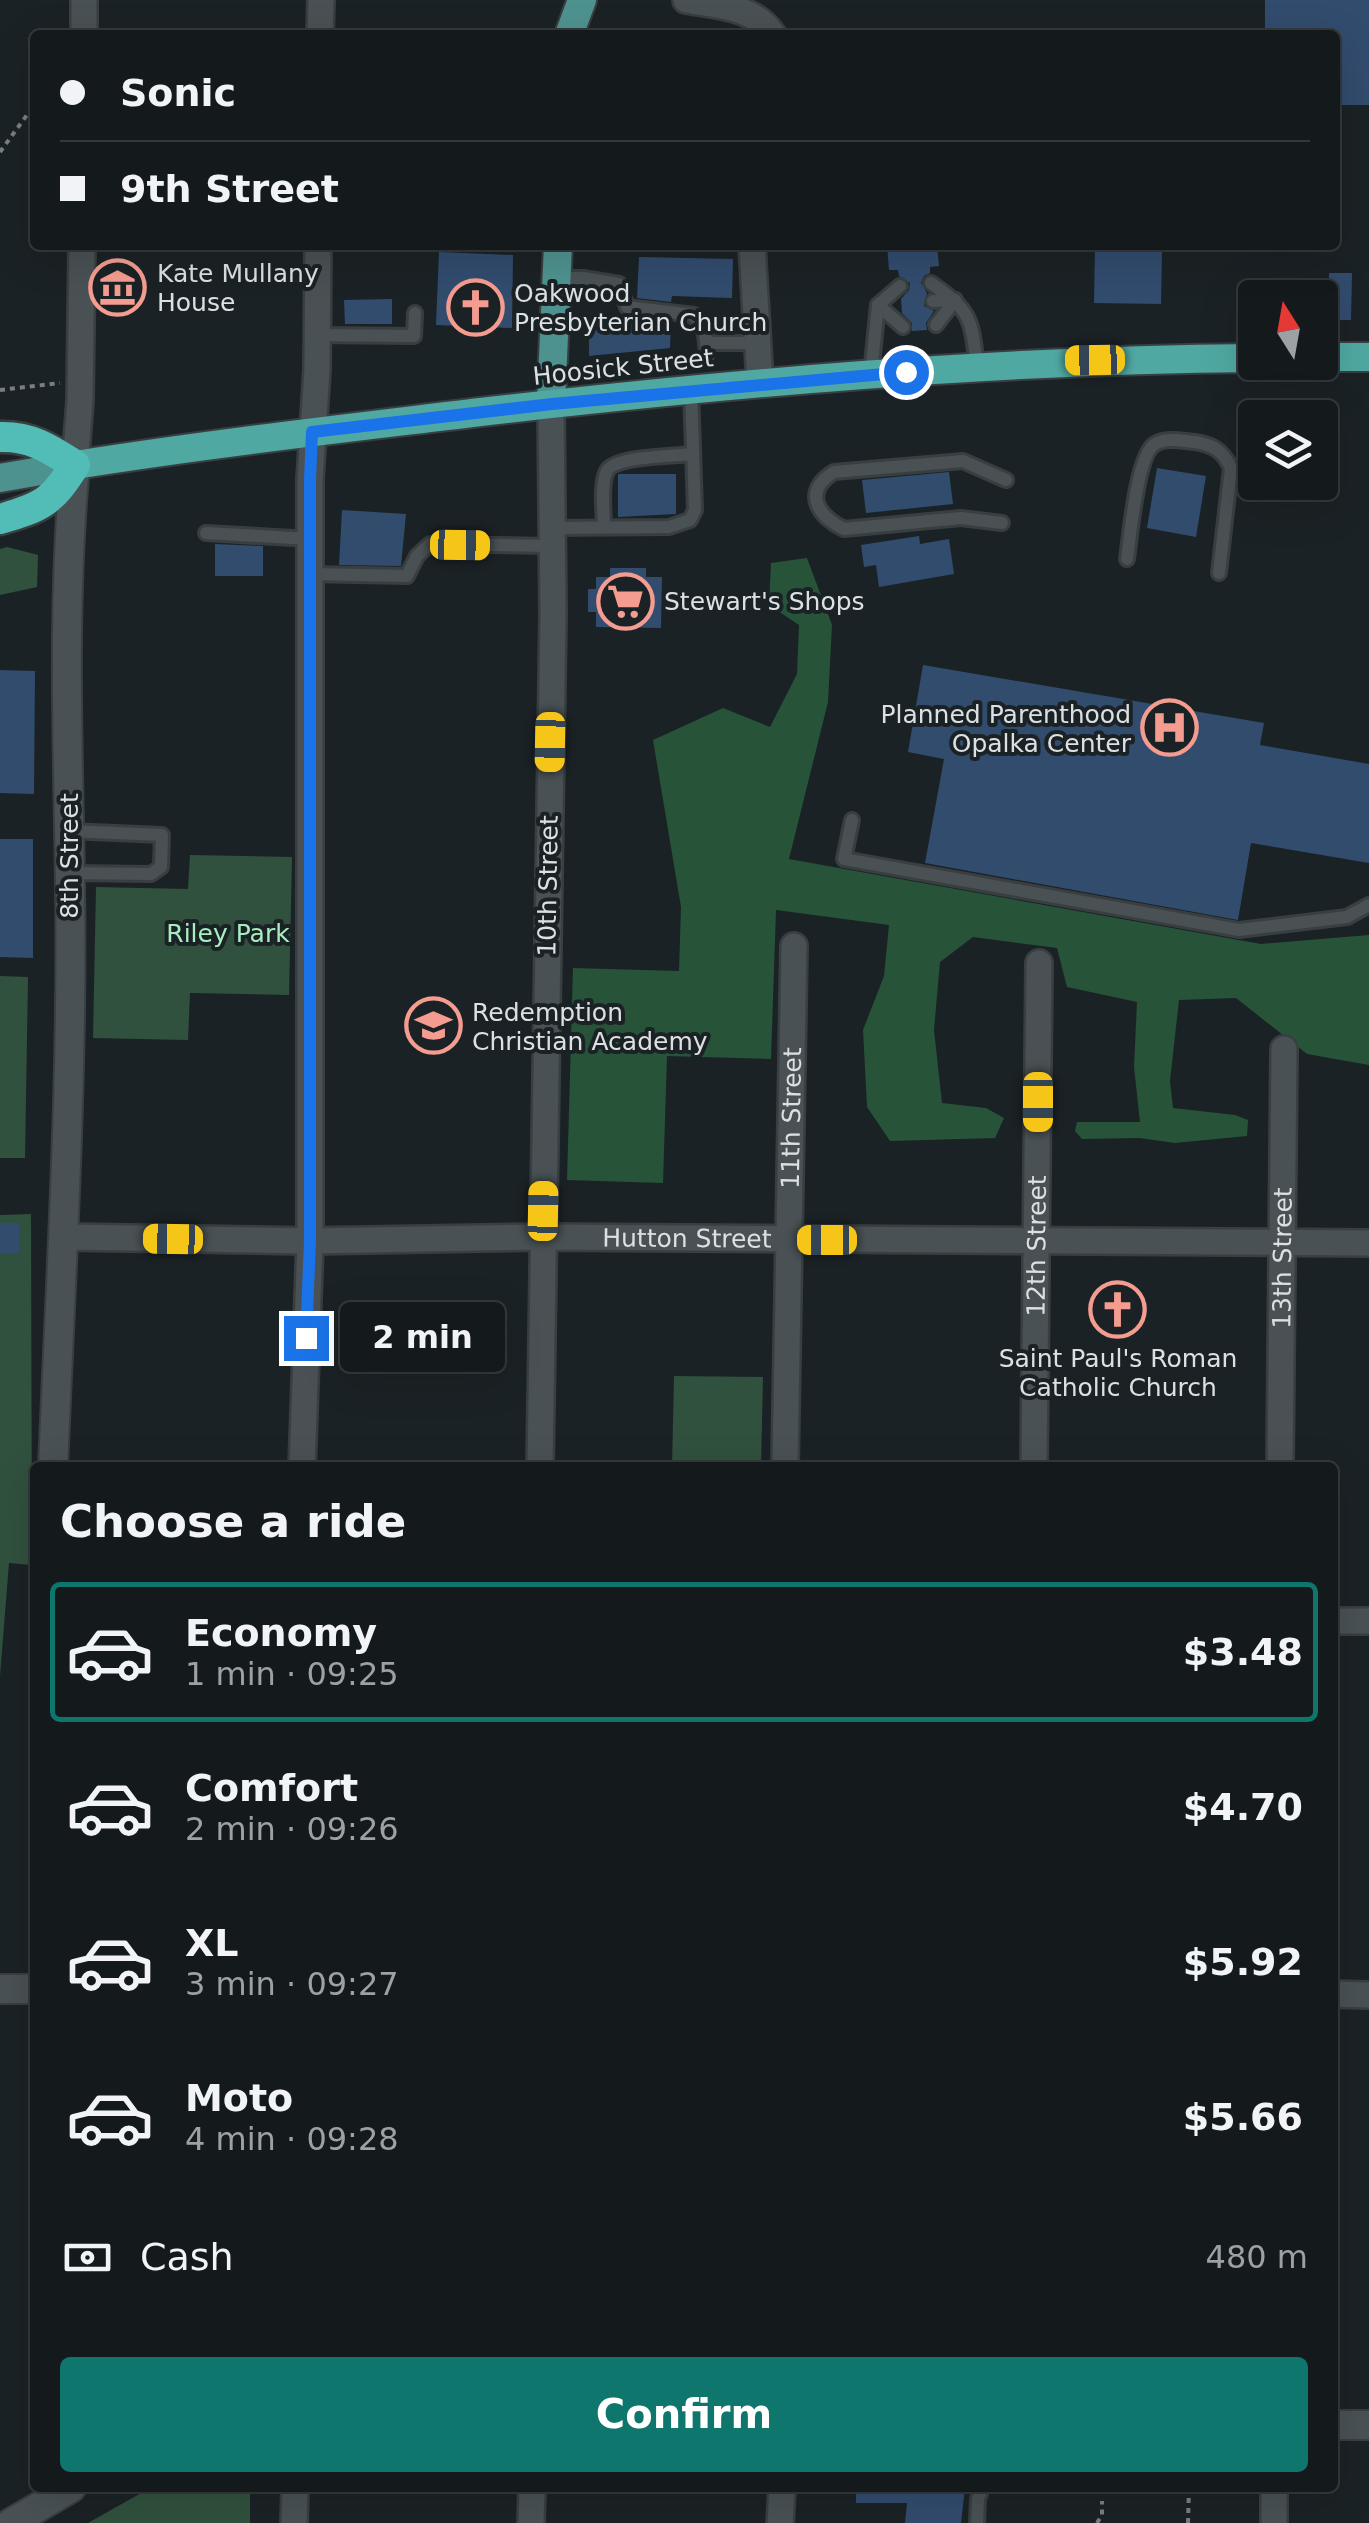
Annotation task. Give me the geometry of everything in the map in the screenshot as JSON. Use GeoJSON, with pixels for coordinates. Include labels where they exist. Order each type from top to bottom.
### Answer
{"type":"FeatureCollection","features":[{"type":"Feature","properties":{"kind":"highway"},"geometry":{"type":"LineString","coordinates":[[1338,357],[1369,358]]}},
{"type":"Feature","properties":{"kind":"highway","name":"Hoosick Street"},"geometry":{"type":"LineString","coordinates":[[76,465],[312,432],[760,383],[1058,361],[1238,358]]}},
{"type":"Feature","properties":{"kind":"highway"},"geometry":{"type":"LineString","coordinates":[[0,437],[18,436],[41,443],[76,465],[48,501],[0,519]]}},
{"type":"Feature","properties":{"kind":"main road"},"geometry":{"type":"LineString","coordinates":[[570,30],[582,0]]}},
{"type":"Feature","properties":{"kind":"main road","name":"10th Street"},"geometry":{"type":"LineString","coordinates":[[552,404],[558,250]]}},
{"type":"Feature","properties":{"kind":"main road","name":"Hoosick Street"},"geometry":{"type":"LineString","coordinates":[[0,478],[76,465]]}},
{"type":"Feature","properties":{"kind":"street"},"geometry":{"type":"LineString","coordinates":[[84,0],[84,30]]}},
{"type":"Feature","properties":{"kind":"street"},"geometry":{"type":"LineString","coordinates":[[320,30],[321,0]]}},
{"type":"Feature","properties":{"kind":"street"},"geometry":{"type":"LineString","coordinates":[[568,0],[568,30]]}},
{"type":"Feature","properties":{"kind":"street"},"geometry":{"type":"LineString","coordinates":[[686,0],[744,11],[770,30]]}},
{"type":"Feature","properties":{"kind":"street","name":"8th Street"},"geometry":{"type":"LineString","coordinates":[[53,1462],[65,1237],[70,872],[68,537],[81,380],[82,250]]}},
{"type":"Feature","properties":{"kind":"street"},"geometry":{"type":"LineString","coordinates":[[302,1462],[310,1241],[310,539],[318,250]]}},
{"type":"Feature","properties":{"kind":"street"},"geometry":{"type":"LineString","coordinates":[[752,250],[760,383]]}},
{"type":"Feature","properties":{"kind":"street","name":"10th Street"},"geometry":{"type":"LineString","coordinates":[[540,1462],[552,404]]}},
{"type":"Feature","properties":{"kind":"street","name":"11th Street"},"geometry":{"type":"LineString","coordinates":[[785,1462],[794,946]]}},
{"type":"Feature","properties":{"kind":"street","name":"12th Street"},"geometry":{"type":"LineString","coordinates":[[1034,1462],[1039,963]]}},
{"type":"Feature","properties":{"kind":"street","name":"13th Street"},"geometry":{"type":"LineString","coordinates":[[1280,1462],[1284,1049]]}},
{"type":"Feature","properties":{"kind":"street","name":"Hutton Street"},"geometry":{"type":"LineString","coordinates":[[65,1237],[1369,1243]]}},
{"type":"Feature","properties":{"kind":"street"},"geometry":{"type":"LineString","coordinates":[[1338,1621],[1369,1621]]}},
{"type":"Feature","properties":{"kind":"street"},"geometry":{"type":"LineString","coordinates":[[0,1989],[30,1990]]}},
{"type":"Feature","properties":{"kind":"street"},"geometry":{"type":"LineString","coordinates":[[1338,1994],[1369,1994]]}},
{"type":"Feature","properties":{"kind":"street"},"geometry":{"type":"LineString","coordinates":[[1338,2425],[1369,2425]]}},
{"type":"Feature","properties":{"kind":"street"},"geometry":{"type":"LineString","coordinates":[[294,2492],[294,2523]]}},
{"type":"Feature","properties":{"kind":"street"},"geometry":{"type":"LineString","coordinates":[[531,2523],[532,2492]]}},
{"type":"Feature","properties":{"kind":"street"},"geometry":{"type":"LineString","coordinates":[[780,2523],[782,2492]]}},
{"type":"Feature","properties":{"kind":"street"},"geometry":{"type":"LineString","coordinates":[[1274,2492],[1274,2523]]}},
{"type":"Feature","properties":{"kind":"street"},"geometry":{"type":"LineString","coordinates":[[11,2523],[53,2500]]}},
{"type":"Feature","properties":{"kind":"lane"},"geometry":{"type":"LineString","coordinates":[[557,278],[619,284],[626,306],[694,315],[705,332],[706,348],[757,342]]}},
{"type":"Feature","properties":{"kind":"lane"},"geometry":{"type":"LineString","coordinates":[[931,283],[971,319],[977,366]]}},
{"type":"Feature","properties":{"kind":"lane"},"geometry":{"type":"LineString","coordinates":[[871,374],[878,304],[900,286]]}},
{"type":"Feature","properties":{"kind":"lane"},"geometry":{"type":"LineString","coordinates":[[934,301],[954,300]]}},
{"type":"Feature","properties":{"kind":"lane"},"geometry":{"type":"LineString","coordinates":[[936,325],[954,300]]}},
{"type":"Feature","properties":{"kind":"lane"},"geometry":{"type":"LineString","coordinates":[[878,304],[901,304]]}},
{"type":"Feature","properties":{"kind":"lane"},"geometry":{"type":"LineString","coordinates":[[878,304],[903,327]]}},
{"type":"Feature","properties":{"kind":"lane"},"geometry":{"type":"LineString","coordinates":[[316,334],[414,336],[415,313]]}},
{"type":"Feature","properties":{"kind":"lane"},"geometry":{"type":"LineString","coordinates":[[310,574],[408,576],[417,556],[430,544],[552,537],[604,527],[669,527],[690,520],[695,510],[691,390]]}},
{"type":"Feature","properties":{"kind":"lane"},"geometry":{"type":"LineString","coordinates":[[1127,559],[1148,452],[1155,444],[1176,440],[1208,444],[1224,453],[1231,468],[1219,574]]}},
{"type":"Feature","properties":{"kind":"lane"},"geometry":{"type":"LineString","coordinates":[[604,527],[605,473],[611,465],[693,454]]}},
{"type":"Feature","properties":{"kind":"lane"},"geometry":{"type":"LineString","coordinates":[[1002,523],[961,518],[844,530],[820,511],[815,495],[820,480],[834,472],[963,462],[1006,480]]}},
{"type":"Feature","properties":{"kind":"lane"},"geometry":{"type":"LineString","coordinates":[[206,533],[310,539]]}},
{"type":"Feature","properties":{"kind":"lane"},"geometry":{"type":"LineString","coordinates":[[852,820],[844,858],[1239,930],[1347,917],[1369,905]]}},
{"type":"Feature","properties":{"kind":"lane"},"geometry":{"type":"LineString","coordinates":[[69,831],[162,835],[161,867],[150,874],[70,872]]}},
{"type":"Feature","properties":{"kind":"lane"},"geometry":{"type":"LineString","coordinates":[[977,2523],[981,2492]]}},
{"type":"Feature","properties":{"kind":"path"},"geometry":{"type":"LineString","coordinates":[[0,152],[30,111]]}},
{"type":"Feature","properties":{"kind":"path"},"geometry":{"type":"LineString","coordinates":[[0,390],[60,383]]}},
{"type":"Feature","properties":{"kind":"path"},"geometry":{"type":"LineString","coordinates":[[1188,2492],[1188,2523]]}},
{"type":"Feature","properties":{"kind":"path"},"geometry":{"type":"LineString","coordinates":[[1097,2523],[1102,2501]]}},
{"type":"Feature","properties":{"kind":"green space"},"geometry":{"type":"Polygon","coordinates":[[[7,547],[38,555],[37,587],[0,595],[0,549],[7,547]]]}},
{"type":"Feature","properties":{"kind":"green space"},"geometry":{"type":"Polygon","coordinates":[[[807,558],[832,625],[828,702],[789,859],[1261,944],[1369,935],[1369,1065],[1307,1054],[1236,998],[1179,1000],[1170,1081],[1173,1108],[1235,1115],[1248,1120],[1247,1136],[1175,1143],[1140,1138],[1082,1139],[1075,1131],[1077,1122],[1140,1122],[1134,1067],[1137,1002],[1067,987],[1057,948],[973,937],[940,962],[934,1030],[942,1103],[986,1108],[1004,1118],[995,1138],[890,1141],[867,1107],[863,1030],[884,976],[889,925],[776,910],[771,1059],[667,1056],[663,1183],[567,1180],[573,968],[679,971],[681,907],[653,740],[723,708],[770,727],[797,674],[799,625],[769,605],[771,563],[807,558]]]}},
{"type":"Feature","properties":{"kind":"green space","name":"Riley Park"},"geometry":{"type":"Polygon","coordinates":[[[190,855],[292,857],[289,995],[190,993],[188,1040],[93,1038],[96,887],[188,889],[190,855]]]}},
{"type":"Feature","properties":{"kind":"green space"},"geometry":{"type":"Polygon","coordinates":[[[0,976],[28,977],[25,1158],[0,1158],[0,976]]]}},
{"type":"Feature","properties":{"kind":"green space"},"geometry":{"type":"Polygon","coordinates":[[[31,1214],[32,1462],[30,1565],[9,1563],[0,1676],[0,1215],[31,1214]]]}},
{"type":"Feature","properties":{"kind":"green space"},"geometry":{"type":"Polygon","coordinates":[[[674,1376],[763,1377],[761,1462],[672,1462],[674,1376]]]}},
{"type":"Feature","properties":{"kind":"green space"},"geometry":{"type":"Polygon","coordinates":[[[143,2492],[250,2492],[250,2523],[88,2523],[143,2492]]]}},
{"type":"Feature","properties":{"kind":"building"},"geometry":{"type":"Polygon","coordinates":[[[1265,0],[1369,0],[1369,105],[1340,105],[1340,30],[1265,30],[1265,0]]]}},
{"type":"Feature","properties":{"kind":"building"},"geometry":{"type":"Polygon","coordinates":[[[887,250],[937,250],[939,266],[930,267],[921,283],[927,293],[924,306],[934,311],[926,323],[927,330],[912,331],[912,323],[902,313],[901,299],[910,283],[899,276],[898,270],[889,270],[887,250]]]}},
{"type":"Feature","properties":{"kind":"building"},"geometry":{"type":"Polygon","coordinates":[[[1095,250],[1162,250],[1161,304],[1094,303],[1095,250]]]}},
{"type":"Feature","properties":{"kind":"building","name":"Oakwood Presbyterian Church"},"geometry":{"type":"Polygon","coordinates":[[[439,252],[513,255],[512,328],[436,325],[439,252]]]}},
{"type":"Feature","properties":{"kind":"building"},"geometry":{"type":"Polygon","coordinates":[[[639,257],[733,259],[732,298],[672,296],[671,302],[637,298],[639,257]]]}},
{"type":"Feature","properties":{"kind":"building","name":"Kate Mullany House"},"geometry":{"type":"Polygon","coordinates":[[[101,265],[136,265],[136,309],[100,308],[101,265]]]}},
{"type":"Feature","properties":{"kind":"building"},"geometry":{"type":"Polygon","coordinates":[[[1329,273],[1352,273],[1351,320],[1338,320],[1338,280],[1329,280],[1329,273]]]}},
{"type":"Feature","properties":{"kind":"building"},"geometry":{"type":"Polygon","coordinates":[[[392,299],[392,324],[345,324],[344,300],[392,299]]]}},
{"type":"Feature","properties":{"kind":"building"},"geometry":{"type":"Polygon","coordinates":[[[637,318],[671,322],[670,348],[589,356],[589,322],[637,323],[637,318]]]}},
{"type":"Feature","properties":{"kind":"building"},"geometry":{"type":"Polygon","coordinates":[[[1157,468],[1206,476],[1196,537],[1147,528],[1157,468]]]}},
{"type":"Feature","properties":{"kind":"building"},"geometry":{"type":"Polygon","coordinates":[[[949,472],[953,504],[866,513],[862,480],[949,472]]]}},
{"type":"Feature","properties":{"kind":"building"},"geometry":{"type":"Polygon","coordinates":[[[618,474],[676,474],[676,514],[618,517],[618,474]]]}},
{"type":"Feature","properties":{"kind":"building"},"geometry":{"type":"Polygon","coordinates":[[[342,510],[406,514],[401,566],[339,565],[342,510]]]}},
{"type":"Feature","properties":{"kind":"building"},"geometry":{"type":"Polygon","coordinates":[[[919,536],[920,544],[949,539],[954,574],[879,587],[876,565],[864,567],[861,545],[919,536]]]}},
{"type":"Feature","properties":{"kind":"building"},"geometry":{"type":"Polygon","coordinates":[[[215,544],[263,546],[263,576],[215,576],[215,544]]]}},
{"type":"Feature","properties":{"kind":"building","name":"Stewart's Shops"},"geometry":{"type":"Polygon","coordinates":[[[610,568],[646,568],[646,577],[662,577],[661,628],[596,627],[596,612],[588,612],[588,589],[596,589],[596,577],[610,577],[610,568]]]}},
{"type":"Feature","properties":{"kind":"building"},"geometry":{"type":"Polygon","coordinates":[[[923,665],[1264,723],[1260,745],[1369,764],[1369,863],[1251,843],[1238,920],[925,863],[944,759],[908,752],[923,665]]]}},
{"type":"Feature","properties":{"kind":"building"},"geometry":{"type":"Polygon","coordinates":[[[0,670],[35,671],[34,794],[0,793],[0,670]]]}},
{"type":"Feature","properties":{"kind":"building"},"geometry":{"type":"Polygon","coordinates":[[[0,839],[33,839],[33,958],[0,957],[0,839]]]}},
{"type":"Feature","properties":{"kind":"building"},"geometry":{"type":"Polygon","coordinates":[[[0,1223],[19,1223],[19,1253],[0,1253],[0,1223]]]}},
{"type":"Feature","properties":{"kind":"building"},"geometry":{"type":"Polygon","coordinates":[[[856,2492],[965,2492],[961,2523],[905,2523],[907,2503],[856,2503],[856,2492]]]}},
{"type":"Feature","properties":{"kind":"place","name":"Kate Mullany House"},"geometry":{"type":"Point","coordinates":[118,287]}},
{"type":"Feature","properties":{"kind":"place","name":"Oakwood Presbyterian Church"},"geometry":{"type":"Point","coordinates":[475,307]}},
{"type":"Feature","properties":{"kind":"place","name":"Stewart's Shops"},"geometry":{"type":"Point","coordinates":[625,601]}},
{"type":"Feature","properties":{"kind":"place","name":"Planned Parenthood Opalka Center"},"geometry":{"type":"Point","coordinates":[1170,728]}},
{"type":"Feature","properties":{"kind":"place","name":"Redemption Christian Academy"},"geometry":{"type":"Point","coordinates":[433,1026]}},
{"type":"Feature","properties":{"kind":"place","name":"Saint Paul's Roman Catholic Church"},"geometry":{"type":"Point","coordinates":[1118,1309]}},
{"type":"Feature","properties":{"kind":"route"},"geometry":{"type":"LineString","coordinates":[[306,1338],[310,1241],[312,432],[552,404],[906,372]]}}]}
